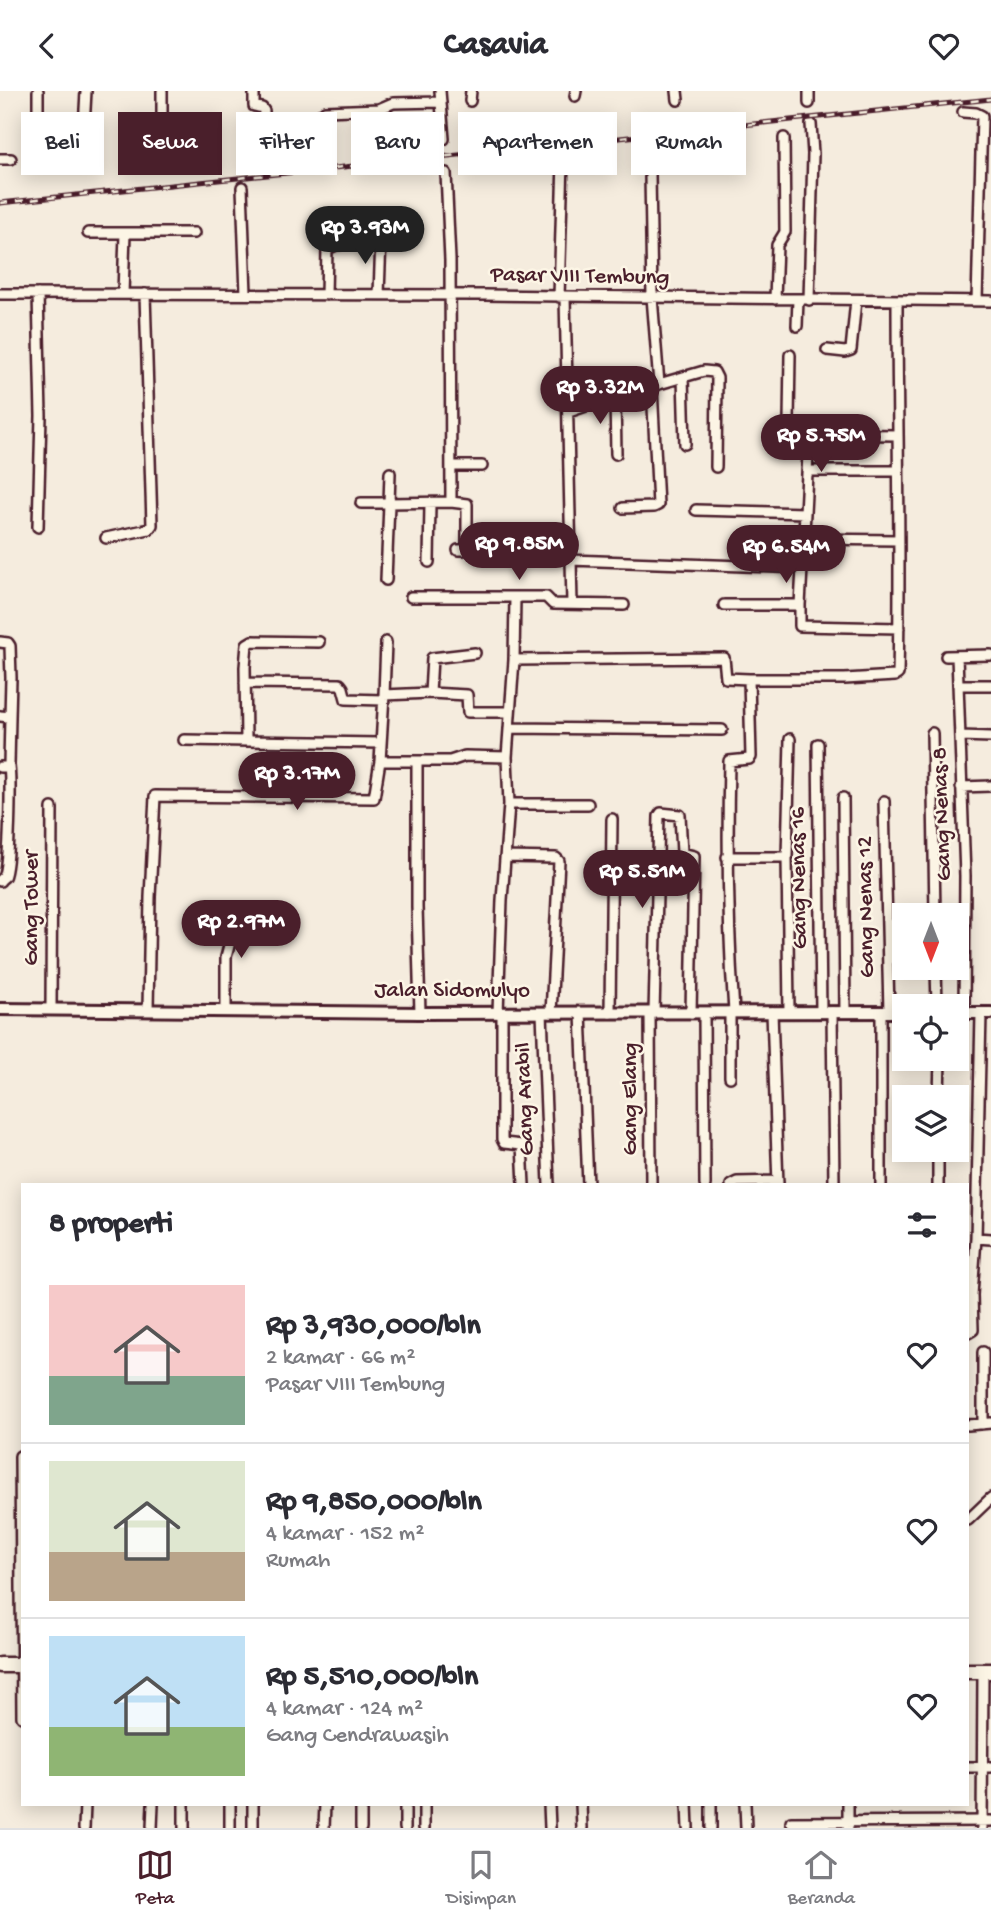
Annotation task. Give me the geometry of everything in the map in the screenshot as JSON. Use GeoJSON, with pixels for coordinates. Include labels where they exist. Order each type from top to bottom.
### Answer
{"type":"FeatureCollection","features":[{"type":"Feature","properties":{"kind":"highway"},"geometry":{"type":"LineString","coordinates":[[0,1665],[21,1665]]}},
{"type":"Feature","properties":{"kind":"highway"},"geometry":{"type":"LineString","coordinates":[[969,1671],[987,1671]]}},
{"type":"Feature","properties":{"kind":"street"},"geometry":{"type":"LineString","coordinates":[[38,91],[38,147],[44,151],[80,148],[83,145],[86,91]]}},
{"type":"Feature","properties":{"kind":"street"},"geometry":{"type":"LineString","coordinates":[[162,91],[162,112]]}},
{"type":"Feature","properties":{"kind":"street"},"geometry":{"type":"LineString","coordinates":[[254,91],[254,106],[262,108],[264,112]]}},
{"type":"Feature","properties":{"kind":"street"},"geometry":{"type":"LineString","coordinates":[[440,91],[442,112]]}},
{"type":"Feature","properties":{"kind":"street"},"geometry":{"type":"LineString","coordinates":[[809,91],[809,103]]}},
{"type":"Feature","properties":{"kind":"street"},"geometry":{"type":"LineString","coordinates":[[324,112],[379,109],[393,103],[441,102]]}},
{"type":"Feature","properties":{"kind":"street"},"geometry":{"type":"LineString","coordinates":[[963,112],[982,116],[986,136],[978,196],[977,301]]}},
{"type":"Feature","properties":{"kind":"street"},"geometry":{"type":"LineString","coordinates":[[809,300],[813,154],[811,124]]}},
{"type":"Feature","properties":{"kind":"street"},"geometry":{"type":"LineString","coordinates":[[775,299],[777,245],[785,232],[784,138]]}},
{"type":"Feature","properties":{"kind":"street"},"geometry":{"type":"LineString","coordinates":[[0,159],[11,159]]}},
{"type":"Feature","properties":{"kind":"street"},"geometry":{"type":"LineString","coordinates":[[446,173],[450,295],[450,502]]}},
{"type":"Feature","properties":{"kind":"street"},"geometry":{"type":"LineString","coordinates":[[562,175],[562,297],[569,411],[572,604]]}},
{"type":"Feature","properties":{"kind":"street"},"geometry":{"type":"LineString","coordinates":[[623,507],[658,505],[650,175]]}},
{"type":"Feature","properties":{"kind":"street"},"geometry":{"type":"LineString","coordinates":[[242,187],[246,294]]}},
{"type":"Feature","properties":{"kind":"street"},"geometry":{"type":"LineString","coordinates":[[88,233],[194,233]]}},
{"type":"Feature","properties":{"kind":"street"},"geometry":{"type":"LineString","coordinates":[[123,294],[125,233]]}},
{"type":"Feature","properties":{"kind":"street"},"geometry":{"type":"LineString","coordinates":[[379,295],[381,238]]}},
{"type":"Feature","properties":{"kind":"street"},"geometry":{"type":"LineString","coordinates":[[326,295],[327,249],[348,243]]}},
{"type":"Feature","properties":{"kind":"street"},"geometry":{"type":"LineString","coordinates":[[106,538],[149,529],[152,525],[145,293]]}},
{"type":"Feature","properties":{"kind":"street","name":"Pasar VIII Tembung"},"geometry":{"type":"LineString","coordinates":[[0,294],[450,295],[991,301]]}},
{"type":"Feature","properties":{"kind":"street"},"geometry":{"type":"LineString","coordinates":[[38,294],[41,416],[38,527]]}},
{"type":"Feature","properties":{"kind":"street"},"geometry":{"type":"LineString","coordinates":[[797,299],[797,327]]}},
{"type":"Feature","properties":{"kind":"street"},"geometry":{"type":"LineString","coordinates":[[827,350],[851,350],[856,300]]}},
{"type":"Feature","properties":{"kind":"street"},"geometry":{"type":"LineString","coordinates":[[514,660],[724,658],[726,678],[845,679],[896,676],[899,628],[897,301]]}},
{"type":"Feature","properties":{"kind":"street"},"geometry":{"type":"LineString","coordinates":[[790,355],[789,422],[808,428],[809,434],[800,626],[899,628]]}},
{"type":"Feature","properties":{"kind":"street"},"geometry":{"type":"LineString","coordinates":[[569,411],[704,371],[714,372],[717,378],[716,467]]}},
{"type":"Feature","properties":{"kind":"street"},"geometry":{"type":"LineString","coordinates":[[683,377],[685,444]]}},
{"type":"Feature","properties":{"kind":"street"},"geometry":{"type":"LineString","coordinates":[[615,396],[616,454]]}},
{"type":"Feature","properties":{"kind":"street"},"geometry":{"type":"LineString","coordinates":[[809,434],[897,436]]}},
{"type":"Feature","properties":{"kind":"street"},"geometry":{"type":"LineString","coordinates":[[451,466],[482,466]]}},
{"type":"Feature","properties":{"kind":"street"},"geometry":{"type":"LineString","coordinates":[[813,471],[898,471]]}},
{"type":"Feature","properties":{"kind":"street"},"geometry":{"type":"LineString","coordinates":[[386,580],[390,473]]}},
{"type":"Feature","properties":{"kind":"street"},"geometry":{"type":"LineString","coordinates":[[361,503],[464,503],[467,506],[467,546],[464,550],[458,550]]}},
{"type":"Feature","properties":{"kind":"street"},"geometry":{"type":"LineString","coordinates":[[429,562],[430,503]]}},
{"type":"Feature","properties":{"kind":"street"},"geometry":{"type":"LineString","coordinates":[[696,510],[805,513]]}},
{"type":"Feature","properties":{"kind":"street"},"geometry":{"type":"LineString","coordinates":[[804,539],[899,540]]}},
{"type":"Feature","properties":{"kind":"street"},"geometry":{"type":"LineString","coordinates":[[570,560],[802,568]]}},
{"type":"Feature","properties":{"kind":"street"},"geometry":{"type":"LineString","coordinates":[[411,597],[546,597],[552,604],[624,605]]}},
{"type":"Feature","properties":{"kind":"street"},"geometry":{"type":"LineString","coordinates":[[515,597],[514,660],[507,757],[509,804],[500,1013],[502,1142],[522,1145],[524,1183]]}},
{"type":"Feature","properties":{"kind":"street"},"geometry":{"type":"LineString","coordinates":[[724,605],[800,605]]}},
{"type":"Feature","properties":{"kind":"street"},"geometry":{"type":"LineString","coordinates":[[0,642],[10,646],[11,678],[5,717],[4,767],[10,799],[5,873],[0,881]]}},
{"type":"Feature","properties":{"kind":"street"},"geometry":{"type":"LineString","coordinates":[[246,740],[245,683],[248,642],[318,642]]}},
{"type":"Feature","properties":{"kind":"street"},"geometry":{"type":"LineString","coordinates":[[148,1009],[155,796],[373,798],[380,761],[386,642]]}},
{"type":"Feature","properties":{"kind":"street"},"geometry":{"type":"LineString","coordinates":[[430,693],[432,658],[475,653]]}},
{"type":"Feature","properties":{"kind":"street"},"geometry":{"type":"LineString","coordinates":[[946,656],[991,656]]}},
{"type":"Feature","properties":{"kind":"street","name":"Gang Nenas 8"},"geometry":{"type":"LineString","coordinates":[[959,656],[965,876],[962,994]]}},
{"type":"Feature","properties":{"kind":"street"},"geometry":{"type":"LineString","coordinates":[[730,1077],[732,1012],[727,857],[729,761],[751,757],[750,680]]}},
{"type":"Feature","properties":{"kind":"street"},"geometry":{"type":"LineString","coordinates":[[245,683],[340,684],[346,699],[430,693],[467,695],[468,712],[510,712]]}},
{"type":"Feature","properties":{"kind":"street"},"geometry":{"type":"LineString","coordinates":[[958,685],[991,685]]}},
{"type":"Feature","properties":{"kind":"street"},"geometry":{"type":"LineString","coordinates":[[509,728],[722,730]]}},
{"type":"Feature","properties":{"kind":"street"},"geometry":{"type":"LineString","coordinates":[[932,733],[935,903]]}},
{"type":"Feature","properties":{"kind":"street"},"geometry":{"type":"LineString","coordinates":[[960,736],[991,737]]}},
{"type":"Feature","properties":{"kind":"street"},"geometry":{"type":"LineString","coordinates":[[789,1012],[787,857],[790,739]]}},
{"type":"Feature","properties":{"kind":"street"},"geometry":{"type":"LineString","coordinates":[[184,740],[380,743]]}},
{"type":"Feature","properties":{"kind":"street","name":"Gang Nenas 16"},"geometry":{"type":"LineString","coordinates":[[818,744],[834,1183]]}},
{"type":"Feature","properties":{"kind":"street"},"geometry":{"type":"LineString","coordinates":[[380,761],[450,761],[465,756],[507,757]]}},
{"type":"Feature","properties":{"kind":"street"},"geometry":{"type":"LineString","coordinates":[[417,761],[420,1013]]}},
{"type":"Feature","properties":{"kind":"street"},"geometry":{"type":"LineString","coordinates":[[961,787],[991,786]]}},
{"type":"Feature","properties":{"kind":"street"},"geometry":{"type":"LineString","coordinates":[[843,798],[845,1012]]}},
{"type":"Feature","properties":{"kind":"street","name":"Gang Nenas 12"},"geometry":{"type":"LineString","coordinates":[[881,1183],[885,1012],[884,801]]}},
{"type":"Feature","properties":{"kind":"street"},"geometry":{"type":"LineString","coordinates":[[509,804],[588,804]]}},
{"type":"Feature","properties":{"kind":"street","name":"Gang Tower"},"geometry":{"type":"LineString","coordinates":[[51,1009],[52,808]]}},
{"type":"Feature","properties":{"kind":"street","name":"Gang Elang"},"geometry":{"type":"LineString","coordinates":[[651,1183],[652,1013],[659,814],[680,815],[682,853],[694,856],[691,1013]]}},
{"type":"Feature","properties":{"kind":"street"},"geometry":{"type":"LineString","coordinates":[[610,1013],[612,819]]}},
{"type":"Feature","properties":{"kind":"street","name":"Gang Arabil"},"geometry":{"type":"LineString","coordinates":[[505,857],[556,858],[558,861],[547,1013],[549,1183]]}},
{"type":"Feature","properties":{"kind":"street"},"geometry":{"type":"LineString","coordinates":[[727,857],[787,857]]}},
{"type":"Feature","properties":{"kind":"street"},"geometry":{"type":"LineString","coordinates":[[226,1010],[229,911]]}},
{"type":"Feature","properties":{"kind":"street","name":"Jalan Sidomulyo"},"geometry":{"type":"LineString","coordinates":[[0,1009],[420,1013],[892,1012]]}},
{"type":"Feature","properties":{"kind":"street"},"geometry":{"type":"LineString","coordinates":[[735,1183],[778,1183],[772,1012]]}},
{"type":"Feature","properties":{"kind":"street"},"geometry":{"type":"LineString","coordinates":[[581,1013],[588,1183]]}},
{"type":"Feature","properties":{"kind":"street"},"geometry":{"type":"LineString","coordinates":[[704,1013],[705,1183]]}},
{"type":"Feature","properties":{"kind":"street"},"geometry":{"type":"LineString","coordinates":[[969,1333],[973,1330],[972,1296],[986,1013]]}},
{"type":"Feature","properties":{"kind":"street"},"geometry":{"type":"LineString","coordinates":[[937,1183],[938,1162]]}},
{"type":"Feature","properties":{"kind":"street"},"geometry":{"type":"LineString","coordinates":[[975,1238],[991,1239]]}},
{"type":"Feature","properties":{"kind":"street"},"geometry":{"type":"LineString","coordinates":[[969,1425],[987,1423],[983,1352]]}},
{"type":"Feature","properties":{"kind":"street"},"geometry":{"type":"LineString","coordinates":[[20,1456],[21,1560]]}},
{"type":"Feature","properties":{"kind":"street"},"geometry":{"type":"LineString","coordinates":[[969,1519],[991,1498]]}},
{"type":"Feature","properties":{"kind":"street"},"geometry":{"type":"LineString","coordinates":[[791,1822],[848,1825],[985,1823],[987,1671]]}},
{"type":"Feature","properties":{"kind":"street"},"geometry":{"type":"LineString","coordinates":[[969,1767],[987,1767]]}},
{"type":"Feature","properties":{"kind":"street"},"geometry":{"type":"LineString","coordinates":[[84,1828],[85,1806]]}},
{"type":"Feature","properties":{"kind":"street"},"geometry":{"type":"LineString","coordinates":[[152,1828],[153,1806]]}},
{"type":"Feature","properties":{"kind":"street"},"geometry":{"type":"LineString","coordinates":[[184,1806],[184,1828]]}},
{"type":"Feature","properties":{"kind":"street"},"geometry":{"type":"LineString","coordinates":[[230,1806],[230,1828]]}},
{"type":"Feature","properties":{"kind":"street"},"geometry":{"type":"LineString","coordinates":[[253,1806],[253,1828]]}},
{"type":"Feature","properties":{"kind":"street"},"geometry":{"type":"LineString","coordinates":[[324,1828],[325,1806]]}},
{"type":"Feature","properties":{"kind":"street"},"geometry":{"type":"LineString","coordinates":[[361,1828],[362,1806]]}},
{"type":"Feature","properties":{"kind":"street"},"geometry":{"type":"LineString","coordinates":[[405,1806],[405,1828]]}},
{"type":"Feature","properties":{"kind":"street"},"geometry":{"type":"LineString","coordinates":[[424,1806],[424,1828]]}},
{"type":"Feature","properties":{"kind":"street"},"geometry":{"type":"LineString","coordinates":[[550,1806],[550,1828]]}},
{"type":"Feature","properties":{"kind":"street"},"geometry":{"type":"LineString","coordinates":[[580,1806],[582,1828]]}},
{"type":"Feature","properties":{"kind":"street"},"geometry":{"type":"LineString","coordinates":[[687,1806],[688,1828]]}},
{"type":"Feature","properties":{"kind":"street"},"geometry":{"type":"LineString","coordinates":[[711,1806],[711,1828]]}},
{"type":"Feature","properties":{"kind":"street"},"geometry":{"type":"LineString","coordinates":[[745,1806],[746,1828]]}},
{"type":"Feature","properties":{"kind":"street"},"geometry":{"type":"LineString","coordinates":[[848,1806],[848,1825]]}},
{"type":"Feature","properties":{"kind":"railway"},"geometry":{"type":"LineString","coordinates":[[0,203],[991,99]]}}]}
